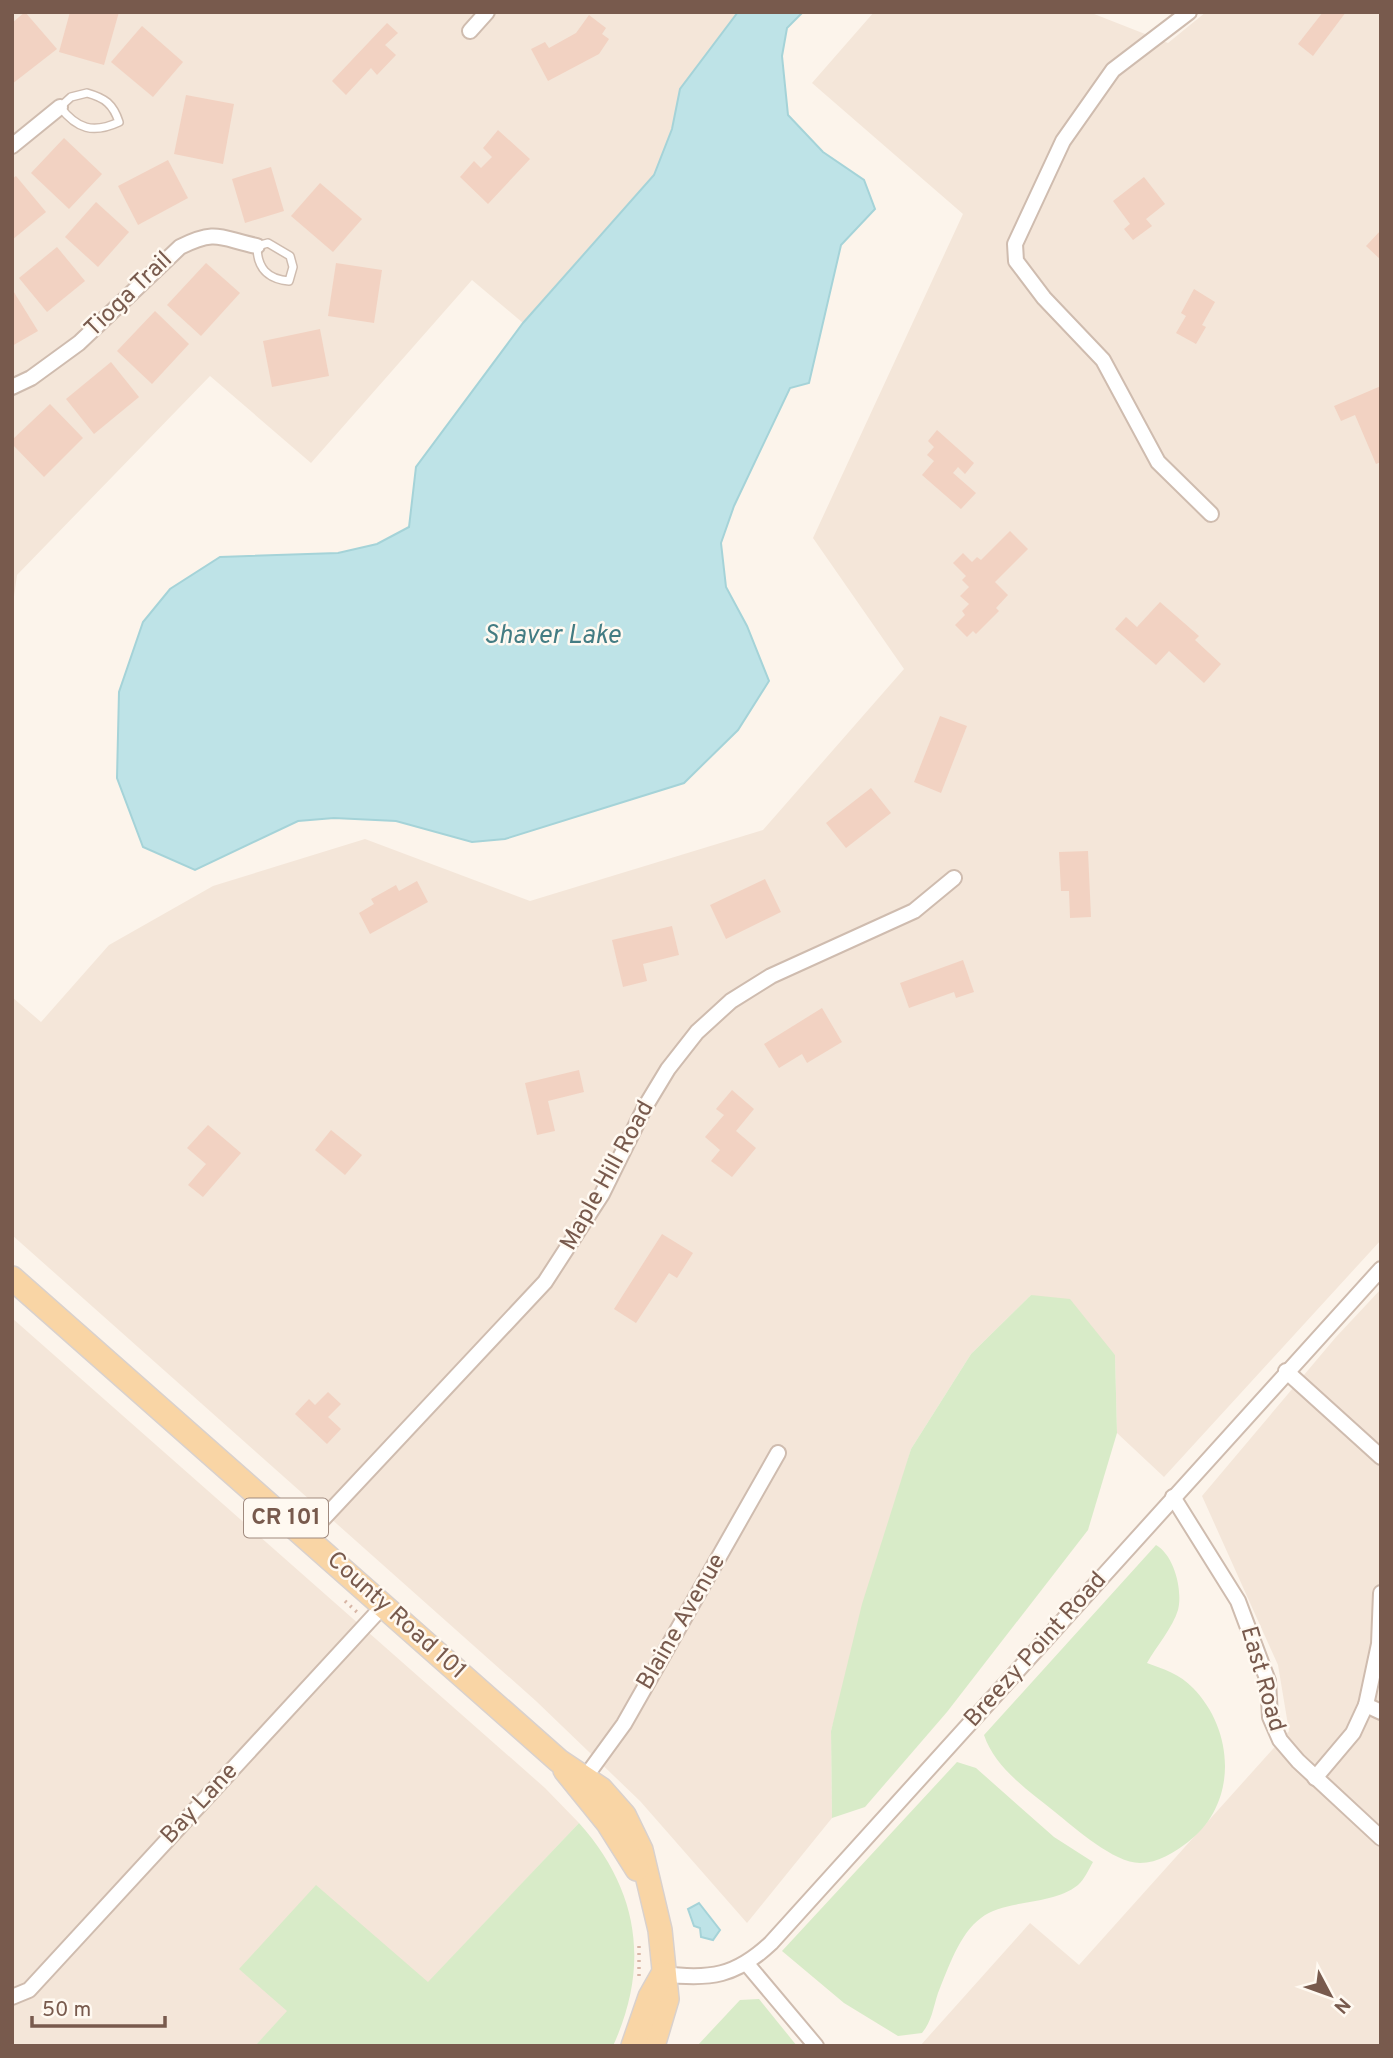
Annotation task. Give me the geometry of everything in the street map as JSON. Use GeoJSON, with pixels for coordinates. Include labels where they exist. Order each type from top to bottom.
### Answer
{"type":"FeatureCollection","features":[{"type":"Feature","properties":{"kind":"main road","name":"County Road 101"},"geometry":{"type":"LineString","coordinates":[[12,1278],[154,1405],[307,1536],[581,1782],[645,1878],[660,1930],[667,1999],[653,2046]]}},
{"type":"Feature","properties":{"kind":"main road"},"geometry":{"type":"LineString","coordinates":[[633,2046],[650,1997],[663,1974]]}},
{"type":"Feature","properties":{"kind":"street"},"geometry":{"type":"LineString","coordinates":[[470,31],[486,12]]}},
{"type":"Feature","properties":{"kind":"street"},"geometry":{"type":"LineString","coordinates":[[1189,12],[1113,70],[1063,141],[1015,244],[1016,261],[1103,360],[1158,462],[1211,514]]}},
{"type":"Feature","properties":{"kind":"street"},"geometry":{"type":"LineString","coordinates":[[12,146],[60,107]]}},
{"type":"Feature","properties":{"kind":"street","name":"Tioga Trail"},"geometry":{"type":"LineString","coordinates":[[12,387],[79,343],[180,247],[198,238],[218,236],[257,246]]}},
{"type":"Feature","properties":{"kind":"street","name":"Maple Hill Road"},"geometry":{"type":"LineString","coordinates":[[307,1536],[545,1282],[602,1194],[645,1107],[697,1032],[731,1001],[771,976],[914,911],[954,878]]}},
{"type":"Feature","properties":{"kind":"street","name":"Breezy Point Road"},"geometry":{"type":"LineString","coordinates":[[663,1974],[704,1977],[747,1964],[771,1943],[1381,1269]]}},
{"type":"Feature","properties":{"kind":"street"},"geometry":{"type":"LineString","coordinates":[[1286,1371],[1381,1457]]}},
{"type":"Feature","properties":{"kind":"street","name":"Blaine Avenue"},"geometry":{"type":"LineString","coordinates":[[581,1782],[624,1724],[778,1453]]}},
{"type":"Feature","properties":{"kind":"street","name":"East Road"},"geometry":{"type":"LineString","coordinates":[[1173,1497],[1238,1601],[1268,1681],[1270,1717],[1280,1741],[1315,1778],[1381,1838]]}},
{"type":"Feature","properties":{"kind":"street"},"geometry":{"type":"LineString","coordinates":[[1315,1778],[1353,1733],[1366,1705],[1378,1654],[1381,1593]]}},
{"type":"Feature","properties":{"kind":"street","name":"Bay Lane"},"geometry":{"type":"LineString","coordinates":[[12,1997],[29,1990],[384,1605]]}},
{"type":"Feature","properties":{"kind":"street"},"geometry":{"type":"LineString","coordinates":[[1366,1705],[1381,1712]]}},
{"type":"Feature","properties":{"kind":"street"},"geometry":{"type":"LineString","coordinates":[[747,1964],[816,2046]]}},
{"type":"Feature","properties":{"kind":"lane"},"geometry":{"type":"LineString","coordinates":[[87,93],[102,97],[114,108],[119,122],[103,129],[85,129],[70,120],[60,107],[71,97],[87,93]]}},
{"type":"Feature","properties":{"kind":"lane"},"geometry":{"type":"LineString","coordinates":[[268,243],[290,256],[293,267],[289,281],[275,279],[264,272],[257,259],[257,246],[268,243]]}},
{"type":"Feature","properties":{"kind":"path"},"geometry":{"type":"LineString","coordinates":[[638,1984],[640,1932]]}},
{"type":"Feature","properties":{"kind":"shaded area"},"geometry":{"type":"Polygon","coordinates":[[[12,12],[738,12],[680,89],[672,129],[654,175],[523,323],[472,280],[311,463],[210,376],[17,575],[12,611],[12,12]]]}},
{"type":"Feature","properties":{"kind":"shaded area"},"geometry":{"type":"Polygon","coordinates":[[[874,12],[1089,12],[1168,43],[1206,12],[1381,12],[1381,1240],[1164,1477],[1117,1433],[1115,1355],[1031,1295],[971,1354],[911,1449],[831,1731],[832,1818],[747,1923],[640,1801],[536,1701],[12,1235],[12,997],[41,1022],[109,945],[213,886],[365,839],[530,901],[763,830],[904,669],[813,538],[963,214],[812,83],[874,12]]]}},
{"type":"Feature","properties":{"kind":"shaded area"},"geometry":{"type":"Polygon","coordinates":[[[1381,1289],[1381,2046],[920,2046],[1030,1923],[1079,1965],[1289,1731],[1278,1665],[1202,1496],[1336,1337],[1381,1289]]]}},
{"type":"Feature","properties":{"kind":"shaded area"},"geometry":{"type":"Polygon","coordinates":[[[12,1318],[545,1788],[579,1823],[428,1983],[288,2012],[255,2046],[12,2046],[12,1318]]]}},
{"type":"Feature","properties":{"kind":"green space"},"geometry":{"type":"Polygon","coordinates":[[[1031,1295],[1070,1299],[1115,1355],[1117,1433],[1088,1530],[947,1712],[865,1807],[832,1818],[831,1731],[862,1604],[911,1449],[971,1354],[1031,1295]]]}},
{"type":"Feature","properties":{"kind":"green space"},"geometry":{"type":"Polygon","coordinates":[[[1156,1545],[1168,1557],[1176,1574],[1179,1602],[1172,1623],[1147,1663],[1183,1679],[1207,1705],[1217,1725],[1225,1767],[1223,1788],[1216,1808],[1204,1826],[1172,1853],[1160,1859],[1140,1863],[1107,1851],[1034,1795],[1004,1768],[984,1735],[1156,1545]]]}},
{"type":"Feature","properties":{"kind":"green space"},"geometry":{"type":"Polygon","coordinates":[[[957,1762],[976,1768],[1054,1837],[1093,1862],[1080,1883],[1067,1892],[991,1912],[973,1925],[955,1952],[930,2019],[922,2033],[898,2036],[844,2003],[782,1951],[957,1762]]]}},
{"type":"Feature","properties":{"kind":"green space"},"geometry":{"type":"Polygon","coordinates":[[[579,1823],[599,1848],[615,1875],[626,1902],[632,1929],[632,1986],[625,2016],[613,2046],[255,2046],[287,2011],[239,1969],[316,1885],[428,1982],[579,1823]]]}},
{"type":"Feature","properties":{"kind":"green space"},"geometry":{"type":"Polygon","coordinates":[[[759,1999],[797,2046],[697,2046],[740,2000],[759,1999]]]}},
{"type":"Feature","properties":{"kind":"water","name":"Shaver Lake"},"geometry":{"type":"Polygon","coordinates":[[[738,12],[803,12],[787,28],[782,56],[788,115],[823,152],[864,180],[875,209],[841,245],[809,383],[790,388],[734,506],[721,543],[726,587],[747,626],[769,681],[738,730],[684,783],[505,839],[472,842],[396,821],[334,818],[298,821],[195,870],[143,847],[117,778],[119,692],[143,622],[170,589],[220,557],[338,553],[377,544],[409,527],[416,467],[523,323],[654,175],[672,129],[680,89],[738,12]]]}},
{"type":"Feature","properties":{"kind":"water"},"geometry":{"type":"Polygon","coordinates":[[[699,1903],[720,1930],[713,1940],[701,1937],[700,1928],[694,1926],[688,1909],[699,1903]]]}},
{"type":"Feature","properties":{"kind":"building"},"geometry":{"type":"Polygon","coordinates":[[[25,12],[57,49],[12,84],[12,23],[25,12]]]}},
{"type":"Feature","properties":{"kind":"building"},"geometry":{"type":"Polygon","coordinates":[[[70,12],[119,12],[104,65],[59,52],[70,12]]]}},
{"type":"Feature","properties":{"kind":"building"},"geometry":{"type":"Polygon","coordinates":[[[1323,12],[1346,12],[1313,56],[1298,44],[1323,12]]]}},
{"type":"Feature","properties":{"kind":"building"},"geometry":{"type":"Polygon","coordinates":[[[589,15],[606,28],[602,34],[609,39],[599,54],[548,81],[531,49],[545,42],[549,48],[576,33],[589,15]]]}},
{"type":"Feature","properties":{"kind":"building"},"geometry":{"type":"Polygon","coordinates":[[[387,23],[398,33],[385,45],[396,55],[377,75],[371,68],[346,95],[332,81],[387,23]]]}},
{"type":"Feature","properties":{"kind":"building"},"geometry":{"type":"Polygon","coordinates":[[[142,26],[183,62],[153,97],[111,62],[142,26]]]}},
{"type":"Feature","properties":{"kind":"building"},"geometry":{"type":"Polygon","coordinates":[[[186,95],[234,104],[223,164],[174,154],[186,95]]]}},
{"type":"Feature","properties":{"kind":"building"},"geometry":{"type":"Polygon","coordinates":[[[498,130],[530,159],[488,204],[460,177],[474,161],[481,168],[492,157],[483,148],[498,130]]]}},
{"type":"Feature","properties":{"kind":"building"},"geometry":{"type":"Polygon","coordinates":[[[64,138],[102,174],[69,209],[31,173],[64,138]]]}},
{"type":"Feature","properties":{"kind":"building"},"geometry":{"type":"Polygon","coordinates":[[[168,160],[188,198],[138,225],[118,186],[168,160]]]}},
{"type":"Feature","properties":{"kind":"building"},"geometry":{"type":"Polygon","coordinates":[[[271,167],[284,211],[245,223],[232,179],[271,167]]]}},
{"type":"Feature","properties":{"kind":"building"},"geometry":{"type":"Polygon","coordinates":[[[16,176],[46,212],[12,240],[12,179],[16,176]]]}},
{"type":"Feature","properties":{"kind":"building"},"geometry":{"type":"Polygon","coordinates":[[[1144,177],[1165,204],[1146,219],[1152,226],[1133,240],[1124,229],[1130,224],[1113,201],[1144,177]]]}},
{"type":"Feature","properties":{"kind":"building"},"geometry":{"type":"Polygon","coordinates":[[[320,183],[362,219],[333,252],[291,216],[320,183]]]}},
{"type":"Feature","properties":{"kind":"building"},"geometry":{"type":"Polygon","coordinates":[[[96,202],[129,232],[98,267],[65,237],[96,202]]]}},
{"type":"Feature","properties":{"kind":"building"},"geometry":{"type":"Polygon","coordinates":[[[1381,230],[1381,260],[1366,246],[1381,230]]]}},
{"type":"Feature","properties":{"kind":"building"},"geometry":{"type":"Polygon","coordinates":[[[57,247],[85,281],[47,312],[19,278],[57,247]]]}},
{"type":"Feature","properties":{"kind":"building"},"geometry":{"type":"Polygon","coordinates":[[[206,263],[240,293],[201,336],[167,305],[206,263]]]}},
{"type":"Feature","properties":{"kind":"building"},"geometry":{"type":"Polygon","coordinates":[[[336,263],[382,270],[374,323],[328,316],[336,263]]]}},
{"type":"Feature","properties":{"kind":"building"},"geometry":{"type":"Polygon","coordinates":[[[12,289],[38,331],[12,346],[12,289]]]}},
{"type":"Feature","properties":{"kind":"building"},"geometry":{"type":"Polygon","coordinates":[[[1194,289],[1215,302],[1202,325],[1206,327],[1196,344],[1176,333],[1186,316],[1181,313],[1194,289]]]}},
{"type":"Feature","properties":{"kind":"building"},"geometry":{"type":"Polygon","coordinates":[[[155,311],[189,344],[152,384],[117,351],[155,311]]]}},
{"type":"Feature","properties":{"kind":"building"},"geometry":{"type":"Polygon","coordinates":[[[320,329],[329,376],[272,387],[263,341],[320,329]]]}},
{"type":"Feature","properties":{"kind":"building"},"geometry":{"type":"Polygon","coordinates":[[[111,362],[139,397],[94,434],[66,399],[111,362]]]}},
{"type":"Feature","properties":{"kind":"building"},"geometry":{"type":"Polygon","coordinates":[[[1381,386],[1381,462],[1376,464],[1355,415],[1341,421],[1334,406],[1381,386]]]}},
{"type":"Feature","properties":{"kind":"building"},"geometry":{"type":"Polygon","coordinates":[[[50,404],[83,438],[44,477],[12,444],[12,440],[50,404]]]}},
{"type":"Feature","properties":{"kind":"building"},"geometry":{"type":"Polygon","coordinates":[[[937,430],[974,463],[965,474],[958,467],[953,473],[976,493],[961,509],[922,475],[934,461],[927,455],[934,447],[928,441],[937,430]]]}},
{"type":"Feature","properties":{"kind":"building"},"geometry":{"type":"Polygon","coordinates":[[[1010,531],[1028,549],[995,582],[1008,595],[996,608],[999,611],[976,634],[973,631],[967,637],[955,625],[965,615],[962,611],[969,604],[960,596],[969,587],[962,580],[966,576],[953,563],[963,553],[972,562],[977,557],[981,560],[1010,531]]]}},
{"type":"Feature","properties":{"kind":"building"},"geometry":{"type":"Polygon","coordinates":[[[1160,602],[1199,636],[1195,640],[1221,664],[1204,683],[1169,651],[1156,665],[1115,629],[1126,617],[1137,627],[1160,602]]]}},
{"type":"Feature","properties":{"kind":"building"},"geometry":{"type":"Polygon","coordinates":[[[940,716],[967,726],[941,793],[914,782],[940,716]]]}},
{"type":"Feature","properties":{"kind":"building"},"geometry":{"type":"Polygon","coordinates":[[[871,788],[891,813],[846,848],[826,823],[871,788]]]}},
{"type":"Feature","properties":{"kind":"building"},"geometry":{"type":"Polygon","coordinates":[[[1088,851],[1091,917],[1070,918],[1069,891],[1061,891],[1059,852],[1088,851]]]}},
{"type":"Feature","properties":{"kind":"building"},"geometry":{"type":"Polygon","coordinates":[[[765,879],[781,912],[726,939],[710,905],[765,879]]]}},
{"type":"Feature","properties":{"kind":"building"},"geometry":{"type":"Polygon","coordinates":[[[417,881],[428,902],[370,934],[359,913],[374,904],[371,899],[396,885],[399,891],[417,881]]]}},
{"type":"Feature","properties":{"kind":"building"},"geometry":{"type":"Polygon","coordinates":[[[672,926],[679,955],[643,964],[647,981],[623,987],[612,940],[672,926]]]}},
{"type":"Feature","properties":{"kind":"building"},"geometry":{"type":"Polygon","coordinates":[[[963,960],[974,992],[956,998],[954,992],[909,1008],[900,983],[963,960]]]}},
{"type":"Feature","properties":{"kind":"building"},"geometry":{"type":"Polygon","coordinates":[[[822,1008],[842,1042],[807,1063],[802,1054],[779,1068],[764,1044],[822,1008]]]}},
{"type":"Feature","properties":{"kind":"building"},"geometry":{"type":"Polygon","coordinates":[[[579,1070],[584,1092],[548,1101],[555,1131],[537,1135],[525,1083],[579,1070]]]}},
{"type":"Feature","properties":{"kind":"building"},"geometry":{"type":"Polygon","coordinates":[[[732,1090],[754,1109],[736,1131],[756,1148],[732,1177],[711,1161],[720,1150],[705,1137],[724,1115],[716,1109],[732,1090]]]}},
{"type":"Feature","properties":{"kind":"building"},"geometry":{"type":"Polygon","coordinates":[[[208,1125],[241,1153],[203,1197],[188,1185],[206,1164],[187,1148],[208,1125]]]}},
{"type":"Feature","properties":{"kind":"building"},"geometry":{"type":"Polygon","coordinates":[[[331,1130],[362,1155],[345,1175],[315,1150],[331,1130]]]}},
{"type":"Feature","properties":{"kind":"building"},"geometry":{"type":"Polygon","coordinates":[[[662,1234],[693,1253],[677,1278],[669,1273],[636,1323],[614,1309],[662,1234]]]}},
{"type":"Feature","properties":{"kind":"building"},"geometry":{"type":"Polygon","coordinates":[[[328,1392],[341,1404],[328,1417],[341,1429],[327,1444],[295,1414],[309,1399],[315,1405],[328,1392]]]}}]}
